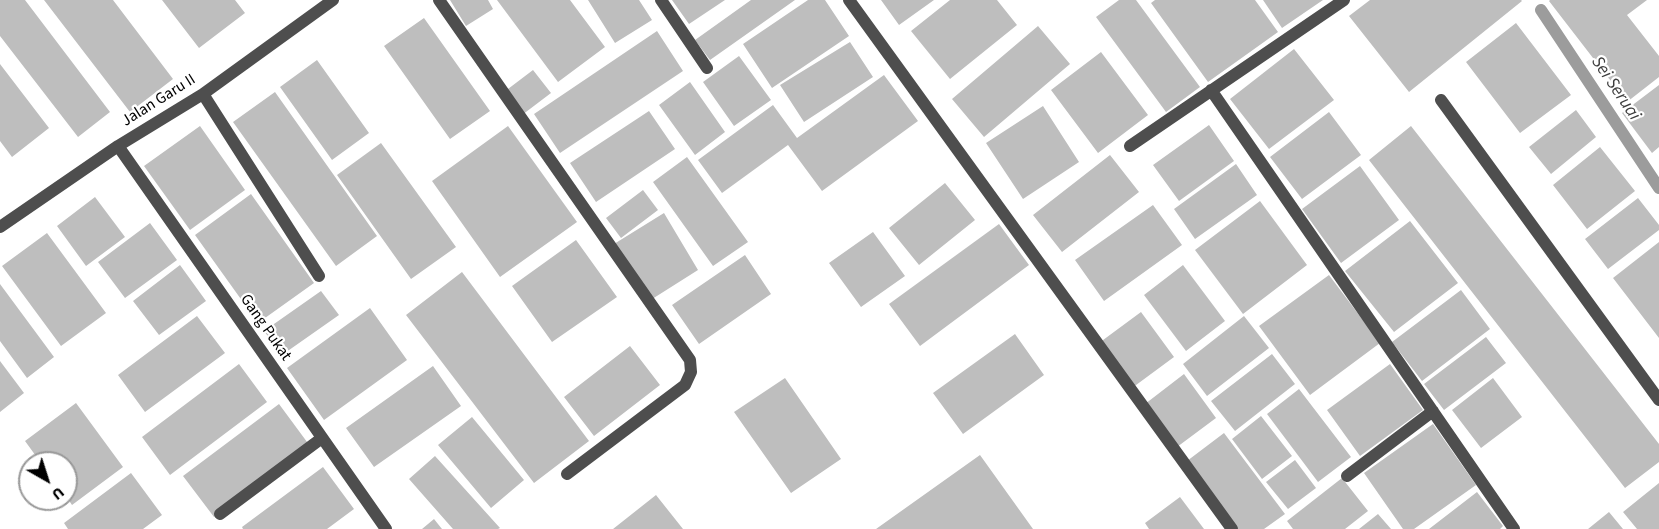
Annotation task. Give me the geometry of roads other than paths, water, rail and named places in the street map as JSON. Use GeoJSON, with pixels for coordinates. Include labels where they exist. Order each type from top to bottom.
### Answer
{"type":"FeatureCollection","features":[{"type":"Feature","properties":{"kind":"street","name":"Jalan Garu II"},"geometry":{"type":"LineString","coordinates":[[0,227],[118,146],[203,94],[333,0]]}},
{"type":"Feature","properties":{"kind":"street"},"geometry":{"type":"LineString","coordinates":[[439,0],[690,360],[691,372],[685,385],[567,474]]}},
{"type":"Feature","properties":{"kind":"street"},"geometry":{"type":"LineString","coordinates":[[661,0],[707,68]]}},
{"type":"Feature","properties":{"kind":"street"},"geometry":{"type":"LineString","coordinates":[[849,0],[1232,529]]}},
{"type":"Feature","properties":{"kind":"street"},"geometry":{"type":"LineString","coordinates":[[1130,146],[1344,0]]}},
{"type":"Feature","properties":{"kind":"street"},"geometry":{"type":"LineString","coordinates":[[1211,90],[1514,529]]}},
{"type":"Feature","properties":{"kind":"street"},"geometry":{"type":"LineString","coordinates":[[203,94],[319,276]]}},
{"type":"Feature","properties":{"kind":"street"},"geometry":{"type":"LineString","coordinates":[[1441,100],[1659,399]]}},
{"type":"Feature","properties":{"kind":"street","name":"Gang Pukat"},"geometry":{"type":"LineString","coordinates":[[118,146],[386,529]]}},
{"type":"Feature","properties":{"kind":"street"},"geometry":{"type":"LineString","coordinates":[[1347,476],[1433,411]]}},
{"type":"Feature","properties":{"kind":"street"},"geometry":{"type":"LineString","coordinates":[[220,514],[322,438]]}},
{"type":"Feature","properties":{"kind":"waterway","name":"Sei Seruai"},"geometry":{"type":"LineString","coordinates":[[1541,10],[1659,188]]}}]}
